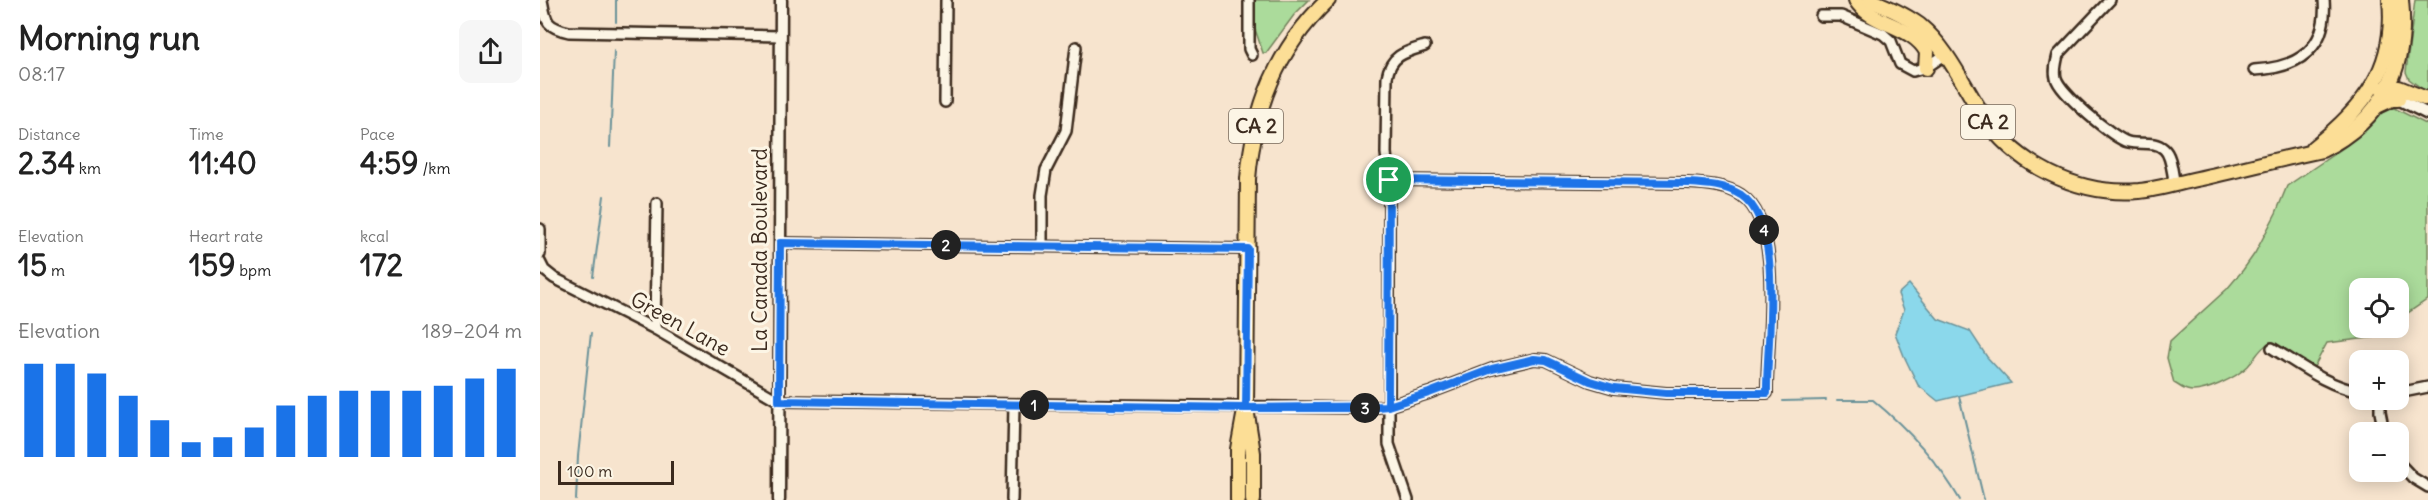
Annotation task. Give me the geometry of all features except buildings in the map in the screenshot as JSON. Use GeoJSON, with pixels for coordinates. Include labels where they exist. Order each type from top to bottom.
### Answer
{"type":"FeatureCollection","features":[{"type":"Feature","properties":{"kind":"main road","name":"CA 2"},"geometry":{"type":"LineString","coordinates":[[1253,500],[1253,453],[1246,408],[1250,164],[1256,123],[1273,73],[1310,17],[1328,0]]}},
{"type":"Feature","properties":{"kind":"main road"},"geometry":{"type":"LineString","coordinates":[[1856,0],[1862,10],[1903,30],[1925,48],[1928,57],[1926,68]]}},
{"type":"Feature","properties":{"kind":"main road","name":"CA 2"},"geometry":{"type":"LineString","coordinates":[[1870,0],[1897,12],[1917,24],[1932,37],[1946,54],[1991,126],[2016,152],[2036,167],[2062,179],[2103,190],[2139,191],[2322,150],[2355,130],[2376,107],[2394,93]]}},
{"type":"Feature","properties":{"kind":"main road","name":"CA 2"},"geometry":{"type":"LineString","coordinates":[[2307,153],[2352,114],[2369,94],[2380,73],[2389,39],[2390,0]]}},
{"type":"Feature","properties":{"kind":"main road"},"geometry":{"type":"LineString","coordinates":[[2394,93],[2403,28],[2401,0]]}},
{"type":"Feature","properties":{"kind":"main road"},"geometry":{"type":"LineString","coordinates":[[2390,25],[2393,38],[2392,50],[2385,75],[2394,93]]}},
{"type":"Feature","properties":{"kind":"main road"},"geometry":{"type":"LineString","coordinates":[[2398,63],[2402,84],[2426,99]]}},
{"type":"Feature","properties":{"kind":"main road"},"geometry":{"type":"LineString","coordinates":[[2394,93],[2399,88],[2426,99]]}},
{"type":"Feature","properties":{"kind":"main road"},"geometry":{"type":"LineString","coordinates":[[2307,153],[2344,131],[2365,112],[2382,90],[2394,93]]}},
{"type":"Feature","properties":{"kind":"main road","name":"CA 2"},"geometry":{"type":"LineString","coordinates":[[1238,500],[1238,448],[1246,408]]}},
{"type":"Feature","properties":{"kind":"street"},"geometry":{"type":"LineString","coordinates":[[542,0],[546,21],[550,25],[569,32],[781,36]]}},
{"type":"Feature","properties":{"kind":"street","name":"La Canada Boulevard"},"geometry":{"type":"LineString","coordinates":[[779,500],[781,0]]}},
{"type":"Feature","properties":{"kind":"street"},"geometry":{"type":"LineString","coordinates":[[945,102],[946,0]]}},
{"type":"Feature","properties":{"kind":"street"},"geometry":{"type":"LineString","coordinates":[[1249,0],[1249,49],[1252,55]]}},
{"type":"Feature","properties":{"kind":"street"},"geometry":{"type":"LineString","coordinates":[[2110,0],[2058,56],[2055,67],[2056,78],[2069,99],[2083,107],[2118,138],[2163,148],[2168,153],[2175,184]]}},
{"type":"Feature","properties":{"kind":"street"},"geometry":{"type":"LineString","coordinates":[[2254,70],[2284,66],[2308,54],[2322,28],[2325,15],[2324,0]]}},
{"type":"Feature","properties":{"kind":"street"},"geometry":{"type":"LineString","coordinates":[[1821,16],[1841,16],[1883,34],[1891,41],[1900,64],[1912,71],[1926,68],[1946,54]]}},
{"type":"Feature","properties":{"kind":"street"},"geometry":{"type":"LineString","coordinates":[[1408,500],[1391,455],[1388,406],[1387,76],[1389,65],[1404,52],[1425,46]]}},
{"type":"Feature","properties":{"kind":"street"},"geometry":{"type":"LineString","coordinates":[[1042,246],[1042,195],[1046,170],[1066,131],[1076,47]]}},
{"type":"Feature","properties":{"kind":"street"},"geometry":{"type":"LineString","coordinates":[[2394,93],[2428,114]]}},
{"type":"Feature","properties":{"kind":"street","name":"Green Lane"},"geometry":{"type":"LineString","coordinates":[[540,262],[544,270],[554,278],[655,329],[779,401],[1246,408],[1388,406],[1492,369],[1534,359],[1546,360],[1590,381],[1614,388],[1666,393],[1767,393],[1770,302],[1766,237],[1756,210],[1742,195],[1710,184],[1389,180]]}},
{"type":"Feature","properties":{"kind":"street"},"geometry":{"type":"LineString","coordinates":[[655,329],[657,203]]}},
{"type":"Feature","properties":{"kind":"street"},"geometry":{"type":"LineString","coordinates":[[540,229],[540,254]]}},
{"type":"Feature","properties":{"kind":"street"},"geometry":{"type":"LineString","coordinates":[[780,243],[1248,249]]}},
{"type":"Feature","properties":{"kind":"street"},"geometry":{"type":"LineString","coordinates":[[2272,348],[2325,381],[2349,390]]}},
{"type":"Feature","properties":{"kind":"street"},"geometry":{"type":"LineString","coordinates":[[2409,391],[2428,387]]}},
{"type":"Feature","properties":{"kind":"street"},"geometry":{"type":"LineString","coordinates":[[1012,500],[1014,404]]}},
{"type":"Feature","properties":{"kind":"street"},"geometry":{"type":"LineString","coordinates":[[2409,473],[2428,487]]}},
{"type":"Feature","properties":{"kind":"green space"},"geometry":{"type":"Polygon","coordinates":[[[1253,0],[1309,0],[1294,15],[1266,53],[1263,53],[1253,23],[1253,0]]]}},
{"type":"Feature","properties":{"kind":"green space"},"geometry":{"type":"Polygon","coordinates":[[[2415,0],[2428,0],[2428,93],[2409,79],[2406,72],[2415,0]]]}},
{"type":"Feature","properties":{"kind":"green space"},"geometry":{"type":"Polygon","coordinates":[[[2392,107],[2428,125],[2428,299],[2409,312],[2409,278],[2349,278],[2349,338],[2369,338],[2327,343],[2314,367],[2270,342],[2243,370],[2210,388],[2193,391],[2174,383],[2167,358],[2170,341],[2227,289],[2243,270],[2255,253],[2276,213],[2287,186],[2346,146],[2386,108],[2392,107]]]}},
{"type":"Feature","properties":{"kind":"water"},"geometry":{"type":"Polygon","coordinates":[[[1909,284],[1938,319],[1970,331],[1987,357],[2011,383],[1938,401],[1918,385],[1895,333],[1904,310],[1898,294],[1909,284]]]}},
{"type":"Feature","properties":{"kind":"waterway"},"geometry":{"type":"LineString","coordinates":[[616,0],[616,22]]}},
{"type":"Feature","properties":{"kind":"waterway"},"geometry":{"type":"LineString","coordinates":[[610,147],[614,51]]}},
{"type":"Feature","properties":{"kind":"waterway"},"geometry":{"type":"LineString","coordinates":[[593,277],[604,196]]}},
{"type":"Feature","properties":{"kind":"waterway"},"geometry":{"type":"LineString","coordinates":[[576,500],[578,456],[591,333]]}},
{"type":"Feature","properties":{"kind":"waterway"},"geometry":{"type":"LineString","coordinates":[[1959,396],[1984,500]]}},
{"type":"Feature","properties":{"kind":"waterway"},"geometry":{"type":"LineString","coordinates":[[1783,401],[1826,400]]}},
{"type":"Feature","properties":{"kind":"waterway"},"geometry":{"type":"LineString","coordinates":[[1837,400],[1873,400],[1921,446],[1942,472],[1960,500]]}},
{"type":"Feature","properties":{"kind":"route"},"geometry":{"type":"LineString","coordinates":[[1389,180],[1388,406],[1246,408],[779,401],[780,243],[1248,249],[1246,408],[1367,408],[1388,406],[1492,369],[1534,359],[1546,360],[1590,381],[1614,388],[1666,393],[1767,393],[1770,302],[1766,237],[1756,210],[1742,195],[1710,184],[1688,183],[1389,180]]}}]}
